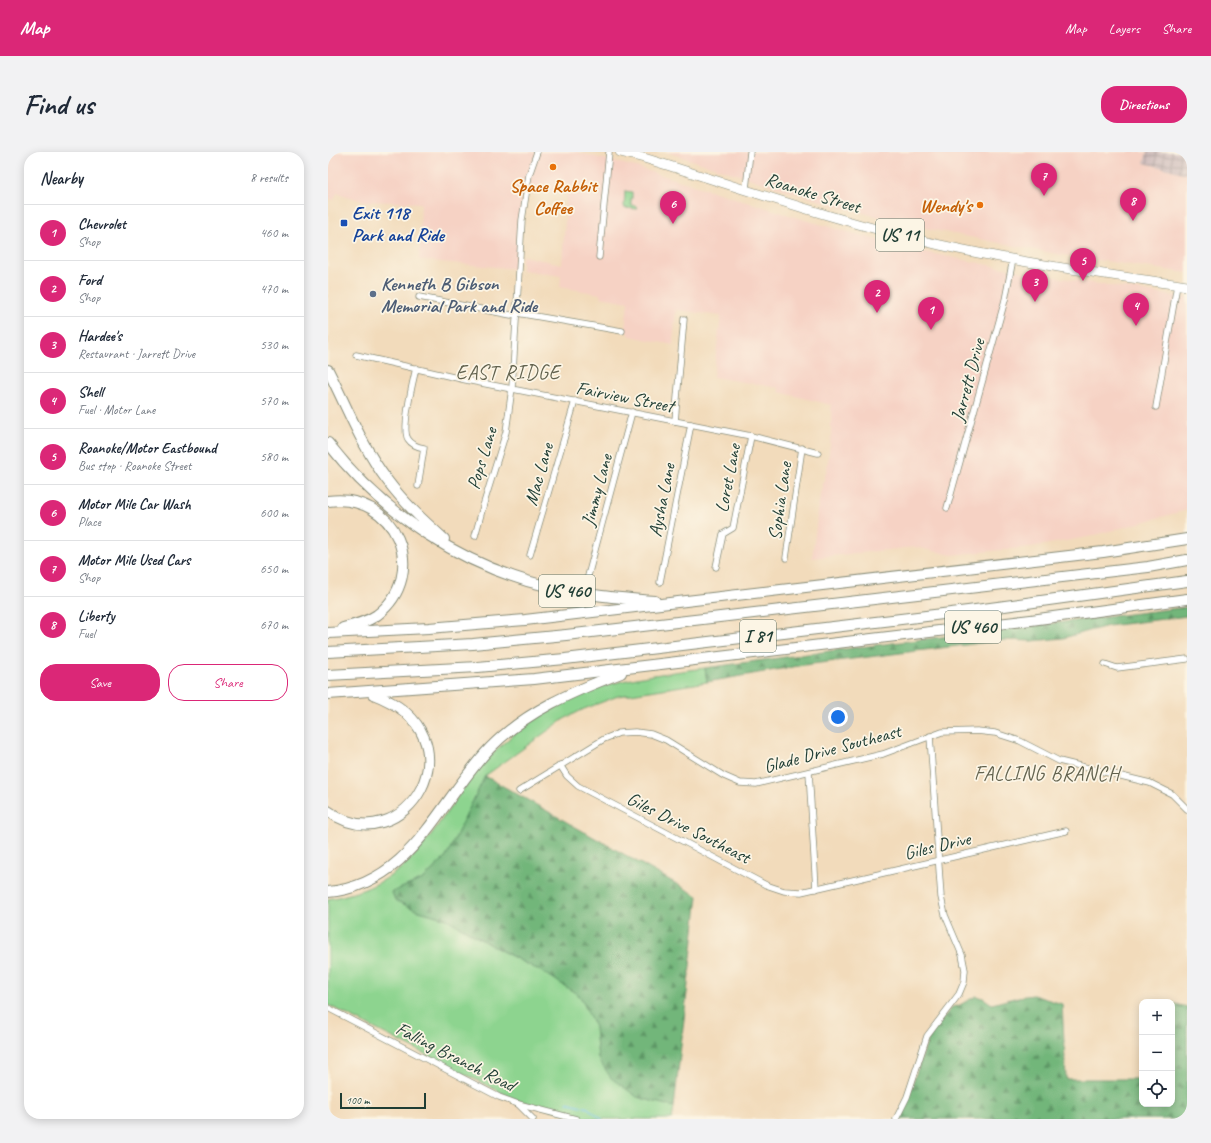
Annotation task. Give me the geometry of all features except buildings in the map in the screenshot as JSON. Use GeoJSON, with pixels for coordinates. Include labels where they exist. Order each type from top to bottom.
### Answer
{"type":"FeatureCollection","features":[{"type":"Feature","properties":{"kind":"highway"},"geometry":{"type":"LineString","coordinates":[[328,370],[364,444],[386,480],[416,514],[461,554]]}},
{"type":"Feature","properties":{"kind":"highway","name":"US 460"},"geometry":{"type":"LineString","coordinates":[[328,443],[349,468],[384,502],[418,528],[461,554],[505,574],[549,587],[590,595],[679,602],[1095,553],[1187,539]]}},
{"type":"Feature","properties":{"kind":"highway"},"geometry":{"type":"LineString","coordinates":[[328,501],[346,500],[372,509],[382,516],[393,528],[403,552],[400,584],[384,609],[368,620],[328,633]]}},
{"type":"Feature","properties":{"kind":"highway","name":"I 81"},"geometry":{"type":"LineString","coordinates":[[328,652],[472,644],[573,634],[1148,567],[1187,560]]}},
{"type":"Feature","properties":{"kind":"highway","name":"I 81"},"geometry":{"type":"LineString","coordinates":[[328,675],[478,667],[565,659],[968,611],[1187,582]]}},
{"type":"Feature","properties":{"kind":"highway","name":"US 460"},"geometry":{"type":"LineString","coordinates":[[328,694],[534,679],[635,668],[1039,619],[1187,599]]}},
{"type":"Feature","properties":{"kind":"highway"},"geometry":{"type":"LineString","coordinates":[[328,633],[465,626],[679,602]]}},
{"type":"Feature","properties":{"kind":"highway"},"geometry":{"type":"LineString","coordinates":[[328,892],[351,888],[368,881],[398,862],[417,843],[458,787],[491,747],[522,722],[546,706],[570,693],[635,668]]}},
{"type":"Feature","properties":{"kind":"highway"},"geometry":{"type":"LineString","coordinates":[[328,811],[352,822],[366,823],[386,820],[396,816],[410,804],[424,784],[428,758],[425,740],[417,724],[397,705],[369,692]]}},
{"type":"Feature","properties":{"kind":"main road","name":"Roanoke Street"},"geometry":{"type":"LineString","coordinates":[[620,152],[880,230],[941,245],[1013,259],[1187,286]]}},
{"type":"Feature","properties":{"kind":"street","name":"Pops Lane"},"geometry":{"type":"LineString","coordinates":[[476,536],[484,503],[506,432],[512,388],[524,196],[537,152]]}},
{"type":"Feature","properties":{"kind":"street"},"geometry":{"type":"LineString","coordinates":[[599,257],[609,152]]}},
{"type":"Feature","properties":{"kind":"street"},"geometry":{"type":"LineString","coordinates":[[746,189],[750,152]]}},
{"type":"Feature","properties":{"kind":"street","name":"Jarrett Drive"},"geometry":{"type":"LineString","coordinates":[[947,508],[1005,300],[1013,259]]}},
{"type":"Feature","properties":{"kind":"street"},"geometry":{"type":"LineString","coordinates":[[1156,407],[1177,285]]}},
{"type":"Feature","properties":{"kind":"street"},"geometry":{"type":"LineString","coordinates":[[420,297],[511,315],[517,313],[622,331]]}},
{"type":"Feature","properties":{"kind":"street"},"geometry":{"type":"LineString","coordinates":[[675,421],[684,319]]}},
{"type":"Feature","properties":{"kind":"street","name":"Fairview Street"},"geometry":{"type":"LineString","coordinates":[[356,355],[466,380],[750,436],[818,453]]}},
{"type":"Feature","properties":{"kind":"street"},"geometry":{"type":"LineString","coordinates":[[416,368],[409,401],[406,431],[408,440],[412,444],[424,448],[418,486]]}},
{"type":"Feature","properties":{"kind":"street","name":"Mac Lane"},"geometry":{"type":"LineString","coordinates":[[530,555],[575,402]]}},
{"type":"Feature","properties":{"kind":"street","name":"Jimmy Lane"},"geometry":{"type":"LineString","coordinates":[[588,576],[632,412]]}},
{"type":"Feature","properties":{"kind":"street","name":"Aysha Lane"},"geometry":{"type":"LineString","coordinates":[[660,582],[691,424]]}},
{"type":"Feature","properties":{"kind":"street","name":"Loret Lane"},"geometry":{"type":"LineString","coordinates":[[716,567],[723,534],[733,528],[750,436]]}},
{"type":"Feature","properties":{"kind":"street","name":"Sophia Lane"},"geometry":{"type":"LineString","coordinates":[[786,558],[802,448]]}},
{"type":"Feature","properties":{"kind":"street"},"geometry":{"type":"LineString","coordinates":[[1105,664],[1117,668],[1187,659]]}},
{"type":"Feature","properties":{"kind":"street","name":"Glade Drive Southeast"},"geometry":{"type":"LineString","coordinates":[[518,791],[604,739],[619,733],[635,732],[651,734],[666,740],[724,776],[740,783],[756,784],[883,754],[942,732],[959,730],[995,733],[1009,737],[1059,761],[1109,772],[1162,788],[1179,799],[1187,809]]}},
{"type":"Feature","properties":{"kind":"street"},"geometry":{"type":"LineString","coordinates":[[896,1119],[907,1097],[927,1036],[959,994],[964,982],[965,970],[962,955],[945,915],[941,897],[937,861],[930,736]]}},
{"type":"Feature","properties":{"kind":"street","name":"Giles Drive Southeast"},"geometry":{"type":"LineString","coordinates":[[560,765],[567,776],[578,786],[766,885],[784,891],[794,892],[816,888]]}},
{"type":"Feature","properties":{"kind":"street"},"geometry":{"type":"LineString","coordinates":[[809,772],[816,888]]}},
{"type":"Feature","properties":{"kind":"street","name":"Giles Drive"},"geometry":{"type":"LineString","coordinates":[[816,888],[1066,831]]}},
{"type":"Feature","properties":{"kind":"street","name":"Falling Branch Road"},"geometry":{"type":"LineString","coordinates":[[328,1008],[499,1097],[518,1104],[576,1119]]}},
{"type":"Feature","properties":{"kind":"street"},"geometry":{"type":"LineString","coordinates":[[518,1104],[533,1119]]}},
{"type":"Feature","properties":{"kind":"shaded area"},"geometry":{"type":"Polygon","coordinates":[[[328,152],[576,152],[636,167],[805,220],[910,249],[1024,272],[1187,298],[1187,510],[1088,537],[1031,547],[951,555],[915,547],[812,558],[820,494],[827,469],[831,435],[831,405],[779,392],[779,388],[713,377],[721,316],[676,310],[673,345],[630,336],[625,330],[628,302],[600,297],[600,294],[560,287],[561,276],[522,270],[522,256],[562,264],[567,193],[523,188],[516,269],[419,260],[421,203],[363,201],[337,193],[334,200],[328,198],[328,152]]]}},
{"type":"Feature","properties":{"kind":"shaded area"},"geometry":{"type":"Polygon","coordinates":[[[666,152],[1147,152],[1144,163],[1187,174],[1187,273],[1056,254],[924,228],[843,208],[666,152]]]}},
{"type":"Feature","properties":{"kind":"shaded area"},"geometry":{"type":"Polygon","coordinates":[[[1147,152],[1187,152],[1187,174],[1144,163],[1147,152]]]}},
{"type":"Feature","properties":{"kind":"green space"},"geometry":{"type":"Polygon","coordinates":[[[625,191],[632,192],[632,199],[630,200],[631,205],[638,209],[624,208],[625,191]]]}},
{"type":"Feature","properties":{"kind":"green space"},"geometry":{"type":"Polygon","coordinates":[[[1187,607],[1187,616],[1108,626],[1063,638],[1032,641],[1005,640],[804,665],[707,682],[705,668],[852,648],[1187,607]]]}},
{"type":"Feature","properties":{"kind":"green space"},"geometry":{"type":"Polygon","coordinates":[[[705,668],[707,682],[618,696],[584,709],[564,719],[485,776],[446,857],[423,879],[392,892],[395,900],[416,910],[447,919],[490,945],[548,975],[580,996],[595,1027],[598,1058],[637,1097],[674,1107],[672,1119],[585,1119],[514,1099],[328,1005],[328,899],[356,892],[379,883],[398,871],[427,840],[470,780],[495,751],[525,725],[546,711],[564,701],[603,686],[664,673],[705,668]]]}},
{"type":"Feature","properties":{"kind":"green space"},"geometry":{"type":"Polygon","coordinates":[[[485,776],[698,896],[674,1107],[637,1097],[611,1078],[598,1058],[595,1027],[580,996],[548,975],[491,945],[447,919],[416,910],[395,900],[392,892],[423,879],[446,857],[485,776]]]}},
{"type":"Feature","properties":{"kind":"green space"},"geometry":{"type":"Polygon","coordinates":[[[1033,995],[1062,1004],[1066,1079],[1136,1079],[1139,1076],[1139,1107],[1175,1107],[1175,1004],[1187,1007],[1187,1119],[900,1119],[928,1040],[952,1007],[958,1006],[976,996],[983,998],[992,1004],[1018,997],[1033,995]]]}},
{"type":"Feature","properties":{"kind":"waterway"},"geometry":{"type":"LineString","coordinates":[[567,1102],[588,1108],[602,1119]]}},
{"type":"Feature","properties":{"kind":"place","name":"Space Rabbit Coffee"},"geometry":{"type":"Point","coordinates":[553,167]}},
{"type":"Feature","properties":{"kind":"place","name":"Motor Mile Used Cars"},"geometry":{"type":"Point","coordinates":[1044,196]}},
{"type":"Feature","properties":{"kind":"place","name":"Wendy's"},"geometry":{"type":"Point","coordinates":[980,205]}},
{"type":"Feature","properties":{"kind":"place","name":"Liberty"},"geometry":{"type":"Point","coordinates":[1133,221]}},
{"type":"Feature","properties":{"kind":"place","name":"Exit 118 Park and Ride"},"geometry":{"type":"Point","coordinates":[344,223]}},
{"type":"Feature","properties":{"kind":"place","name":"Motor Mile Car Wash"},"geometry":{"type":"Point","coordinates":[673,224]}},
{"type":"Feature","properties":{"kind":"place","name":"Roanoke/Motor Eastbound"},"geometry":{"type":"Point","coordinates":[1083,281]}},
{"type":"Feature","properties":{"kind":"place","name":"Kenneth B Gibson Memorial Park and Ride"},"geometry":{"type":"Point","coordinates":[373,294]}},
{"type":"Feature","properties":{"kind":"place","name":"Hardee's"},"geometry":{"type":"Point","coordinates":[1035,302]}},
{"type":"Feature","properties":{"kind":"place","name":"Ford"},"geometry":{"type":"Point","coordinates":[877,313]}},
{"type":"Feature","properties":{"kind":"place","name":"Shell"},"geometry":{"type":"Point","coordinates":[1136,326]}},
{"type":"Feature","properties":{"kind":"place","name":"Chevrolet"},"geometry":{"type":"Point","coordinates":[931,330]}},
{"type":"Feature","properties":{"kind":"district","name":"EAST RIDGE"},"geometry":{"type":"Point","coordinates":[508,372]}},
{"type":"Feature","properties":{"kind":"district","name":"FALLING BRANCH"},"geometry":{"type":"Point","coordinates":[1047,773]}}]}
